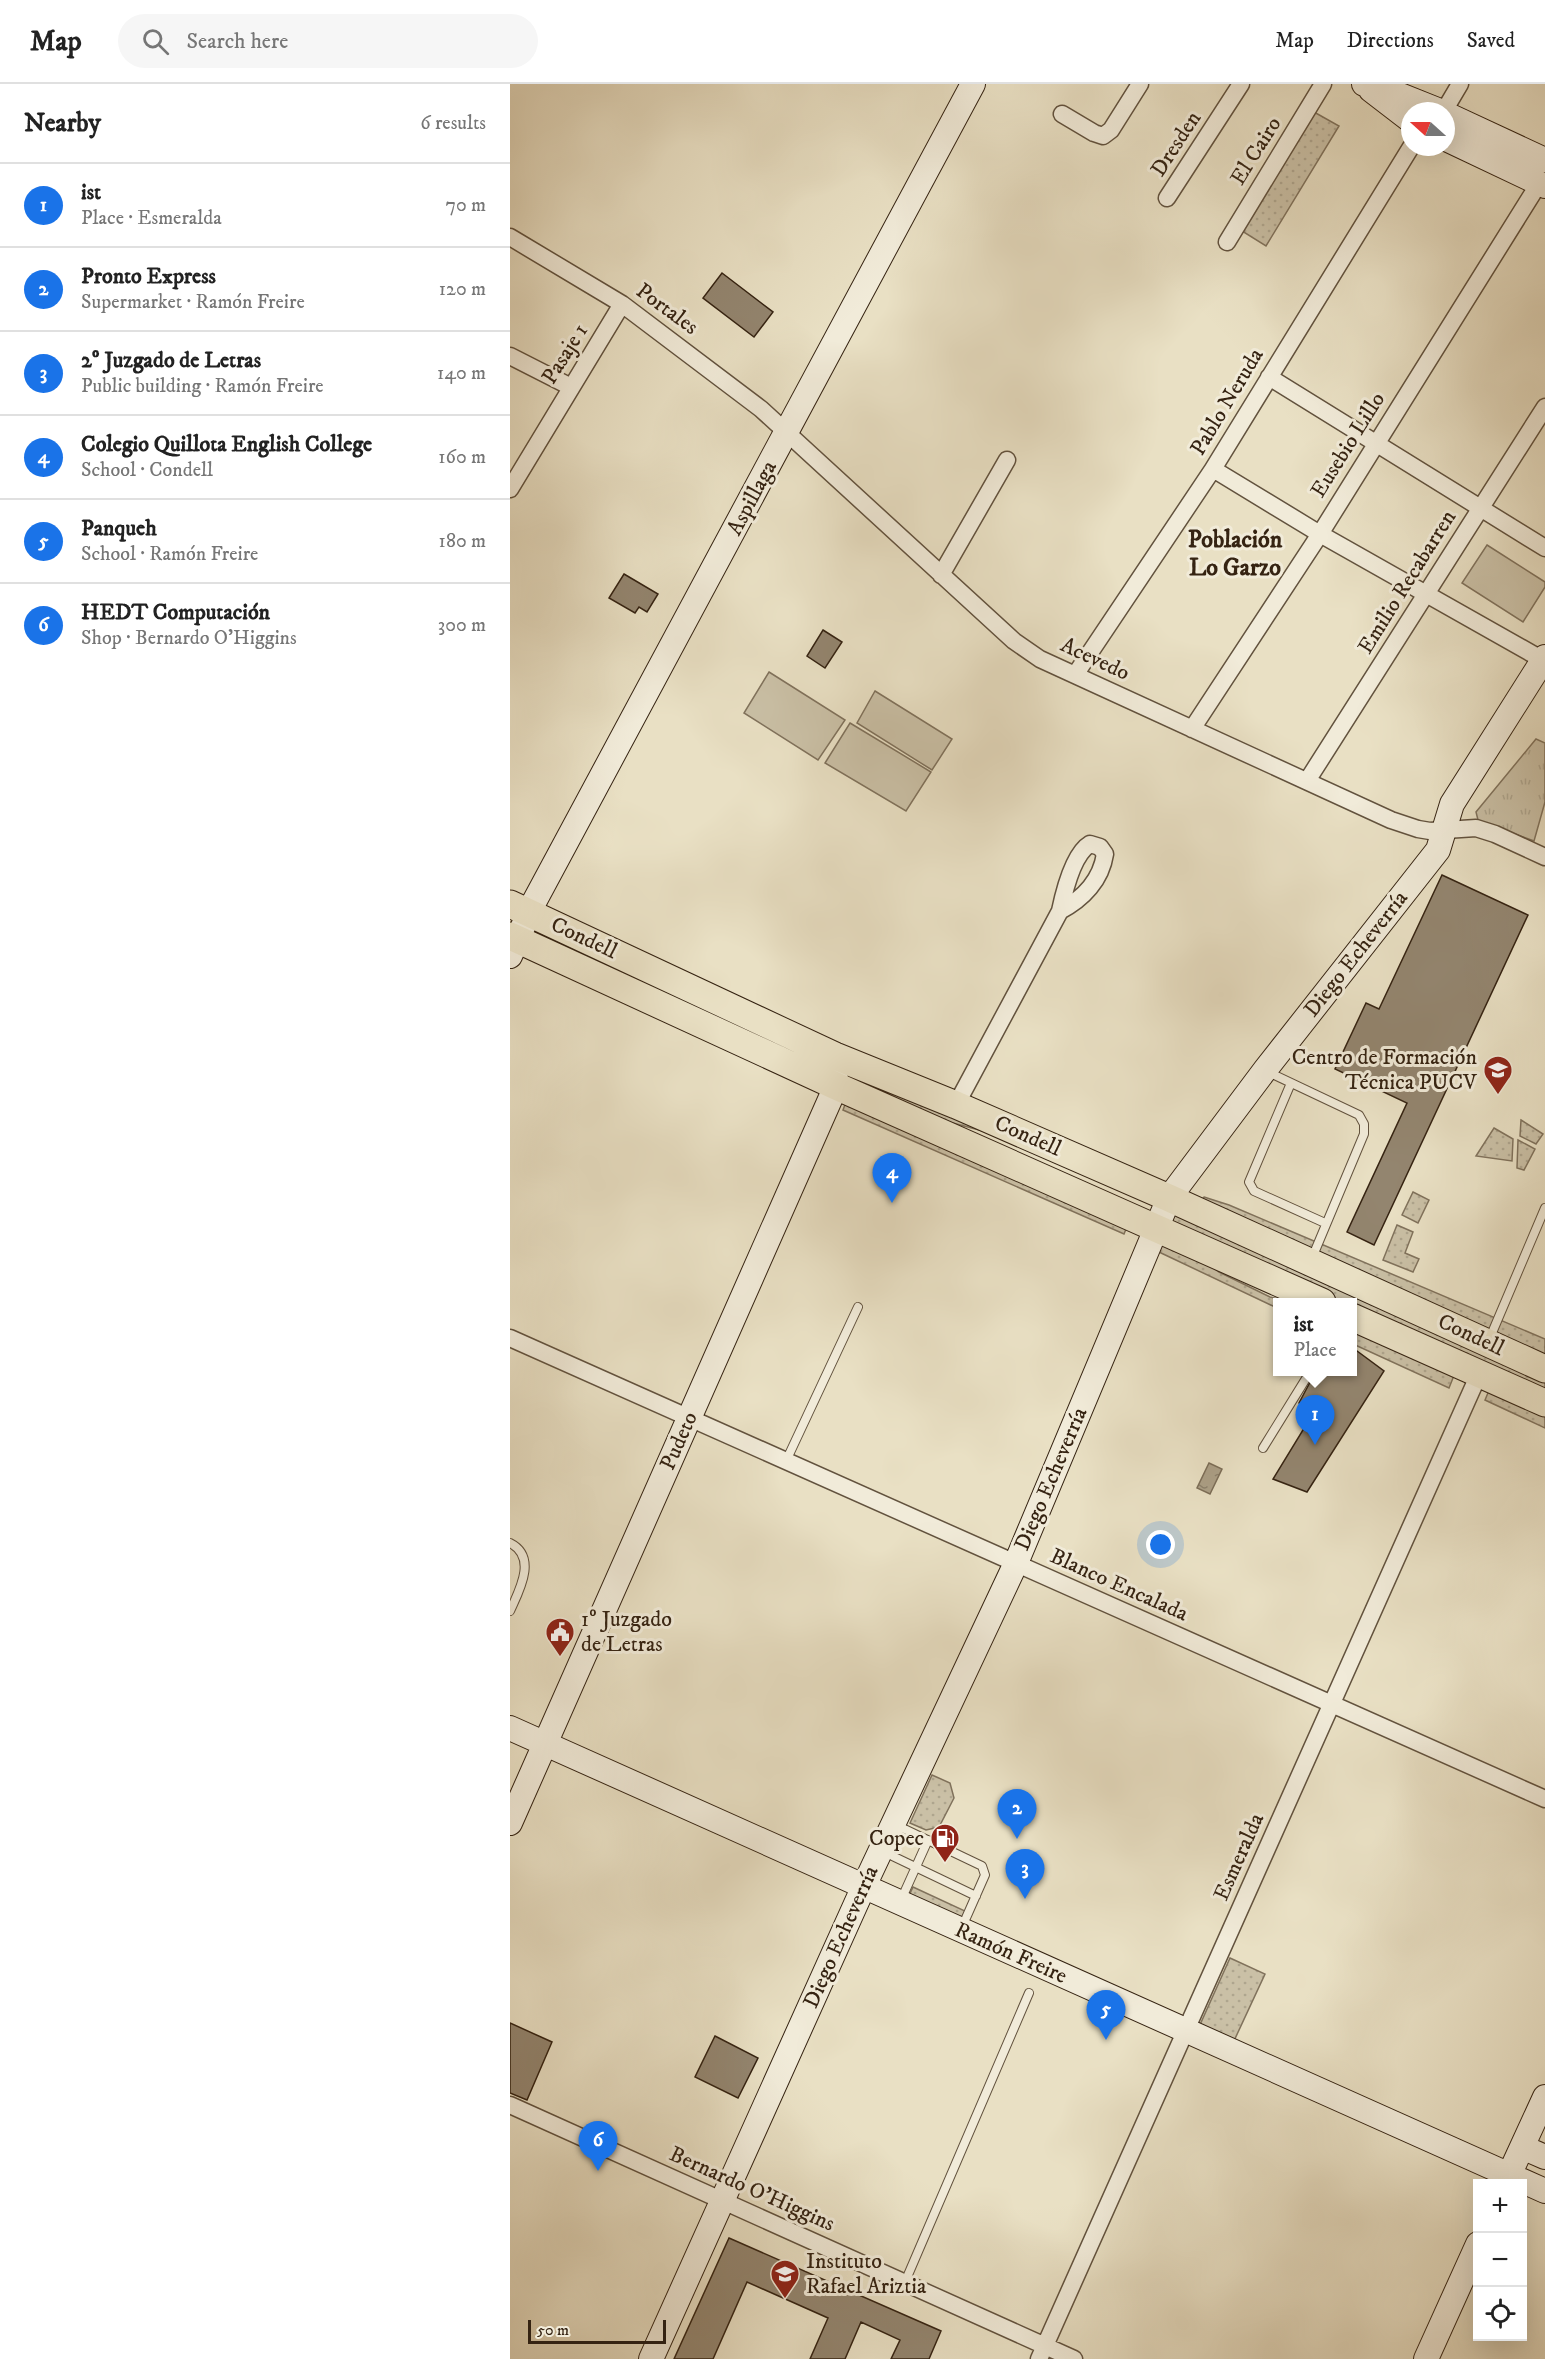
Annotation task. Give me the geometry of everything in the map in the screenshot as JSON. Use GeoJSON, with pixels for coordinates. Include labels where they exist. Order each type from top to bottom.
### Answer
{"type":"FeatureCollection","features":[{"type":"Feature","properties":{"kind":"main road","name":"Condell"},"geometry":{"type":"LineString","coordinates":[[520,908],[835,1056],[956,1105],[1169,1198],[1545,1369]]}},
{"type":"Feature","properties":{"kind":"main road","name":"Condell"},"geometry":{"type":"LineString","coordinates":[[513,944],[1313,1298]]}},
{"type":"Feature","properties":{"kind":"main road","name":"Condell"},"geometry":{"type":"LineString","coordinates":[[1357,1319],[1545,1403]]}},
{"type":"Feature","properties":{"kind":"street","name":"Aspillaga"},"geometry":{"type":"LineString","coordinates":[[513,944],[520,908],[788,432],[973,84]]}},
{"type":"Feature","properties":{"kind":"street"},"geometry":{"type":"LineString","coordinates":[[1062,114],[1103,136],[1111,130],[1140,84]]}},
{"type":"Feature","properties":{"kind":"street","name":"Dresden"},"geometry":{"type":"LineString","coordinates":[[1167,198],[1241,84]]}},
{"type":"Feature","properties":{"kind":"street","name":"El Cairo"},"geometry":{"type":"LineString","coordinates":[[1227,242],[1323,84]]}},
{"type":"Feature","properties":{"kind":"street"},"geometry":{"type":"LineString","coordinates":[[1365,84],[1418,102]]}},
{"type":"Feature","properties":{"kind":"street"},"geometry":{"type":"LineString","coordinates":[[1365,84],[1401,113]]}},
{"type":"Feature","properties":{"kind":"street"},"geometry":{"type":"LineString","coordinates":[[1449,102],[1460,84]]}},
{"type":"Feature","properties":{"kind":"street"},"geometry":{"type":"LineString","coordinates":[[1455,120],[1542,176]]}},
{"type":"Feature","properties":{"kind":"street"},"geometry":{"type":"LineString","coordinates":[[1455,142],[1542,176]]}},
{"type":"Feature","properties":{"kind":"street","name":"Pablo Neruda"},"geometry":{"type":"LineString","coordinates":[[1075,675],[1213,469],[1405,156]]}},
{"type":"Feature","properties":{"kind":"street","name":"Eusebio Lillo"},"geometry":{"type":"LineString","coordinates":[[1192,729],[1320,534],[1542,176]]}},
{"type":"Feature","properties":{"kind":"street","name":"Portales"},"geometry":{"type":"LineString","coordinates":[[510,237],[622,304],[703,363],[788,432]]}},
{"type":"Feature","properties":{"kind":"street","name":"Pasaje 1"},"geometry":{"type":"LineString","coordinates":[[510,489],[622,304]]}},
{"type":"Feature","properties":{"kind":"street"},"geometry":{"type":"LineString","coordinates":[[510,356],[571,387]]}},
{"type":"Feature","properties":{"kind":"street"},"geometry":{"type":"LineString","coordinates":[[1269,377],[1545,548]]}},
{"type":"Feature","properties":{"kind":"street","name":"Emilio Recabarren"},"geometry":{"type":"LineString","coordinates":[[1307,781],[1545,407]]}},
{"type":"Feature","properties":{"kind":"street","name":"Acevedo"},"geometry":{"type":"LineString","coordinates":[[788,432],[1014,641],[1040,659],[1408,826],[1430,831],[1466,827],[1488,831],[1545,857]]}},
{"type":"Feature","properties":{"kind":"street"},"geometry":{"type":"LineString","coordinates":[[941,575],[1007,460]]}},
{"type":"Feature","properties":{"kind":"street"},"geometry":{"type":"LineString","coordinates":[[1213,469],[1426,596],[1544,658]]}},
{"type":"Feature","properties":{"kind":"street","name":"Diego Echeverría"},"geometry":{"type":"LineString","coordinates":[[651,2359],[864,1886],[1016,1563],[1169,1198],[1264,1070],[1433,857],[1442,841],[1443,830],[1452,804],[1544,658]]}},
{"type":"Feature","properties":{"kind":"street"},"geometry":{"type":"LineString","coordinates":[[956,1105],[1060,911]]}},
{"type":"Feature","properties":{"kind":"street","name":"Pudeto"},"geometry":{"type":"LineString","coordinates":[[510,1823],[836,1086],[835,1056]]}},
{"type":"Feature","properties":{"kind":"street","name":"Blanco Encalada"},"geometry":{"type":"LineString","coordinates":[[510,1338],[1545,1799]]}},
{"type":"Feature","properties":{"kind":"street","name":"Esmeralda"},"geometry":{"type":"LineString","coordinates":[[1042,2352],[1479,1374]]}},
{"type":"Feature","properties":{"kind":"street","name":"Ramón Freire"},"geometry":{"type":"LineString","coordinates":[[510,1728],[1185,2031],[1507,2179]]}},
{"type":"Feature","properties":{"kind":"street"},"geometry":{"type":"LineString","coordinates":[[1507,2179],[1545,2097]]}},
{"type":"Feature","properties":{"kind":"street","name":"Bernardo O'Higgins"},"geometry":{"type":"LineString","coordinates":[[510,2105],[905,2282],[1042,2352],[1074,2359]]}},
{"type":"Feature","properties":{"kind":"street"},"geometry":{"type":"LineString","coordinates":[[1522,2147],[1545,2157]]}},
{"type":"Feature","properties":{"kind":"street","name":"Ramón Freire"},"geometry":{"type":"LineString","coordinates":[[1527,2185],[1545,2191]]}},
{"type":"Feature","properties":{"kind":"street"},"geometry":{"type":"LineString","coordinates":[[1426,2359],[1473,2255]]}},
{"type":"Feature","properties":{"kind":"lane"},"geometry":{"type":"LineString","coordinates":[[1264,1070],[1359,1115],[1365,1128],[1365,1134],[1325,1222],[1310,1262]]}},
{"type":"Feature","properties":{"kind":"lane"},"geometry":{"type":"LineString","coordinates":[[1291,1083],[1249,1182],[1254,1191],[1325,1222]]}},
{"type":"Feature","properties":{"kind":"lane"},"geometry":{"type":"LineString","coordinates":[[1487,1343],[1545,1208]]}},
{"type":"Feature","properties":{"kind":"lane"},"geometry":{"type":"LineString","coordinates":[[786,1461],[858,1307]]}},
{"type":"Feature","properties":{"kind":"lane"},"geometry":{"type":"LineString","coordinates":[[1263,1448],[1307,1376]]}},
{"type":"Feature","properties":{"kind":"lane"},"geometry":{"type":"LineString","coordinates":[[510,1543],[519,1549],[525,1564],[524,1575],[510,1611]]}},
{"type":"Feature","properties":{"kind":"lane"},"geometry":{"type":"LineString","coordinates":[[893,1824],[982,1866],[985,1875],[961,1930]]}},
{"type":"Feature","properties":{"kind":"lane"},"geometry":{"type":"LineString","coordinates":[[900,1903],[928,1840]]}},
{"type":"Feature","properties":{"kind":"lane"},"geometry":{"type":"LineString","coordinates":[[881,1850],[976,1896]]}},
{"type":"Feature","properties":{"kind":"lane"},"geometry":{"type":"LineString","coordinates":[[905,2282],[1029,1993]]}},
{"type":"Feature","properties":{"kind":"green space"},"geometry":{"type":"Polygon","coordinates":[[[1314,112],[1339,126],[1266,246],[1242,231],[1314,112]]]}},
{"type":"Feature","properties":{"kind":"green space"},"geometry":{"type":"Polygon","coordinates":[[[1487,545],[1545,582],[1545,587],[1523,622],[1462,583],[1487,545]]]}},
{"type":"Feature","properties":{"kind":"green space"},"geometry":{"type":"Polygon","coordinates":[[[769,672],[845,720],[818,760],[744,713],[769,672]]]}},
{"type":"Feature","properties":{"kind":"green space"},"geometry":{"type":"Polygon","coordinates":[[[875,691],[952,739],[932,770],[857,723],[875,691]]]}},
{"type":"Feature","properties":{"kind":"green space"},"geometry":{"type":"Polygon","coordinates":[[[850,723],[931,772],[906,811],[825,763],[850,723]]]}},
{"type":"Feature","properties":{"kind":"green space"},"geometry":{"type":"Polygon","coordinates":[[[1536,739],[1545,743],[1545,802],[1534,841],[1478,820],[1476,812],[1536,739]]]}},
{"type":"Feature","properties":{"kind":"green space"},"geometry":{"type":"Polygon","coordinates":[[[843,1071],[998,1135],[934,1118],[844,1079],[843,1071]]]}},
{"type":"Feature","properties":{"kind":"green space"},"geometry":{"type":"Polygon","coordinates":[[[847,1099],[1128,1224],[1124,1234],[843,1110],[847,1099]]]}},
{"type":"Feature","properties":{"kind":"green space"},"geometry":{"type":"Polygon","coordinates":[[[1521,1120],[1543,1134],[1536,1144],[1520,1136],[1521,1120]]]}},
{"type":"Feature","properties":{"kind":"green space"},"geometry":{"type":"Polygon","coordinates":[[[1494,1128],[1513,1139],[1512,1161],[1476,1156],[1494,1128]]]}},
{"type":"Feature","properties":{"kind":"green space"},"geometry":{"type":"Polygon","coordinates":[[[1518,1140],[1535,1149],[1524,1170],[1517,1168],[1518,1140]]]}},
{"type":"Feature","properties":{"kind":"green space"},"geometry":{"type":"Polygon","coordinates":[[[1413,1192],[1429,1200],[1418,1223],[1402,1215],[1413,1192]]]}},
{"type":"Feature","properties":{"kind":"green space"},"geometry":{"type":"Polygon","coordinates":[[[1204,1197],[1229,1205],[1545,1339],[1545,1360],[1198,1203],[1204,1197]]]}},
{"type":"Feature","properties":{"kind":"green space"},"geometry":{"type":"Polygon","coordinates":[[[1176,1210],[1545,1378],[1545,1393],[1357,1309],[1357,1298],[1333,1298],[1170,1225],[1176,1210]]]}},
{"type":"Feature","properties":{"kind":"green space"},"geometry":{"type":"Polygon","coordinates":[[[1397,1225],[1413,1232],[1405,1253],[1419,1259],[1413,1272],[1383,1260],[1397,1225]]]}},
{"type":"Feature","properties":{"kind":"green space"},"geometry":{"type":"Polygon","coordinates":[[[1161,1245],[1193,1253],[1219,1272],[1274,1298],[1273,1306],[1159,1252],[1161,1245]]]}},
{"type":"Feature","properties":{"kind":"green space"},"geometry":{"type":"Polygon","coordinates":[[[1357,1328],[1455,1373],[1449,1388],[1357,1346],[1357,1328]]]}},
{"type":"Feature","properties":{"kind":"green space"},"geometry":{"type":"Polygon","coordinates":[[[1490,1388],[1545,1412],[1545,1428],[1485,1400],[1490,1388]]]}},
{"type":"Feature","properties":{"kind":"green space"},"geometry":{"type":"Polygon","coordinates":[[[932,1775],[950,1783],[954,1798],[939,1827],[926,1830],[910,1823],[932,1775]]]}},
{"type":"Feature","properties":{"kind":"green space"},"geometry":{"type":"Polygon","coordinates":[[[913,1887],[965,1911],[959,1924],[907,1900],[913,1887]]]}},
{"type":"Feature","properties":{"kind":"green space"},"geometry":{"type":"Polygon","coordinates":[[[1230,1958],[1265,1974],[1233,2043],[1199,2027],[1230,1958]]]}},
{"type":"Feature","properties":{"kind":"water"},"geometry":{"type":"Polygon","coordinates":[[[1209,1463],[1222,1469],[1210,1494],[1197,1488],[1209,1463]]]}},
{"type":"Feature","properties":{"kind":"building"},"geometry":{"type":"Polygon","coordinates":[[[722,273],[773,312],[754,337],[703,298],[722,273]]]}},
{"type":"Feature","properties":{"kind":"building"},"geometry":{"type":"Polygon","coordinates":[[[624,574],[658,594],[647,612],[639,607],[635,613],[609,598],[624,574]]]}},
{"type":"Feature","properties":{"kind":"building"},"geometry":{"type":"Polygon","coordinates":[[[823,630],[842,642],[825,668],[807,656],[823,630]]]}},
{"type":"Feature","properties":{"kind":"building"},"geometry":{"type":"Polygon","coordinates":[[[1442,875],[1528,915],[1374,1245],[1347,1232],[1407,1103],[1335,1069],[1366,1003],[1379,1009],[1442,875]]]}},
{"type":"Feature","properties":{"kind":"building"},"geometry":{"type":"Polygon","coordinates":[[[1357,1351],[1384,1371],[1307,1492],[1273,1479],[1314,1412],[1299,1403],[1313,1376],[1357,1376],[1357,1351]]]}},
{"type":"Feature","properties":{"kind":"building"},"geometry":{"type":"Polygon","coordinates":[[[510,2023],[552,2042],[527,2100],[510,2093],[510,2023]]]}},
{"type":"Feature","properties":{"kind":"building"},"geometry":{"type":"Polygon","coordinates":[[[715,2036],[758,2058],[738,2098],[695,2077],[715,2036]]]}},
{"type":"Feature","properties":{"kind":"building"},"geometry":{"type":"Polygon","coordinates":[[[729,2238],[941,2331],[929,2359],[891,2359],[900,2340],[861,2322],[845,2359],[810,2359],[828,2318],[747,2282],[713,2359],[674,2359],[729,2238]]]}},
{"type":"Feature","properties":{"kind":"place","name":"Centro de Formación Técnica PUCV"},"geometry":{"type":"Point","coordinates":[1498,1096]}},
{"type":"Feature","properties":{"kind":"place","name":"Colegio Quillota English College"},"geometry":{"type":"Point","coordinates":[892,1203]}},
{"type":"Feature","properties":{"kind":"place","name":"ist"},"geometry":{"type":"Point","coordinates":[1315,1445]}},
{"type":"Feature","properties":{"kind":"place","name":"1º Juzgado de Letras"},"geometry":{"type":"Point","coordinates":[560,1658]}},
{"type":"Feature","properties":{"kind":"place","name":"Pronto Express"},"geometry":{"type":"Point","coordinates":[1017,1839]}},
{"type":"Feature","properties":{"kind":"place","name":"Copec"},"geometry":{"type":"Point","coordinates":[945,1864]}},
{"type":"Feature","properties":{"kind":"place","name":"2º Juzgado de Letras"},"geometry":{"type":"Point","coordinates":[1025,1899]}},
{"type":"Feature","properties":{"kind":"place","name":"Panqueh"},"geometry":{"type":"Point","coordinates":[1106,2040]}},
{"type":"Feature","properties":{"kind":"place","name":"HEDT Computación"},"geometry":{"type":"Point","coordinates":[598,2171]}},
{"type":"Feature","properties":{"kind":"place","name":"Instituto Rafael Ariztia"},"geometry":{"type":"Point","coordinates":[785,2300]}},
{"type":"Feature","properties":{"kind":"district","name":"Población Lo Garzo"},"geometry":{"type":"Point","coordinates":[1235,554]}}]}
